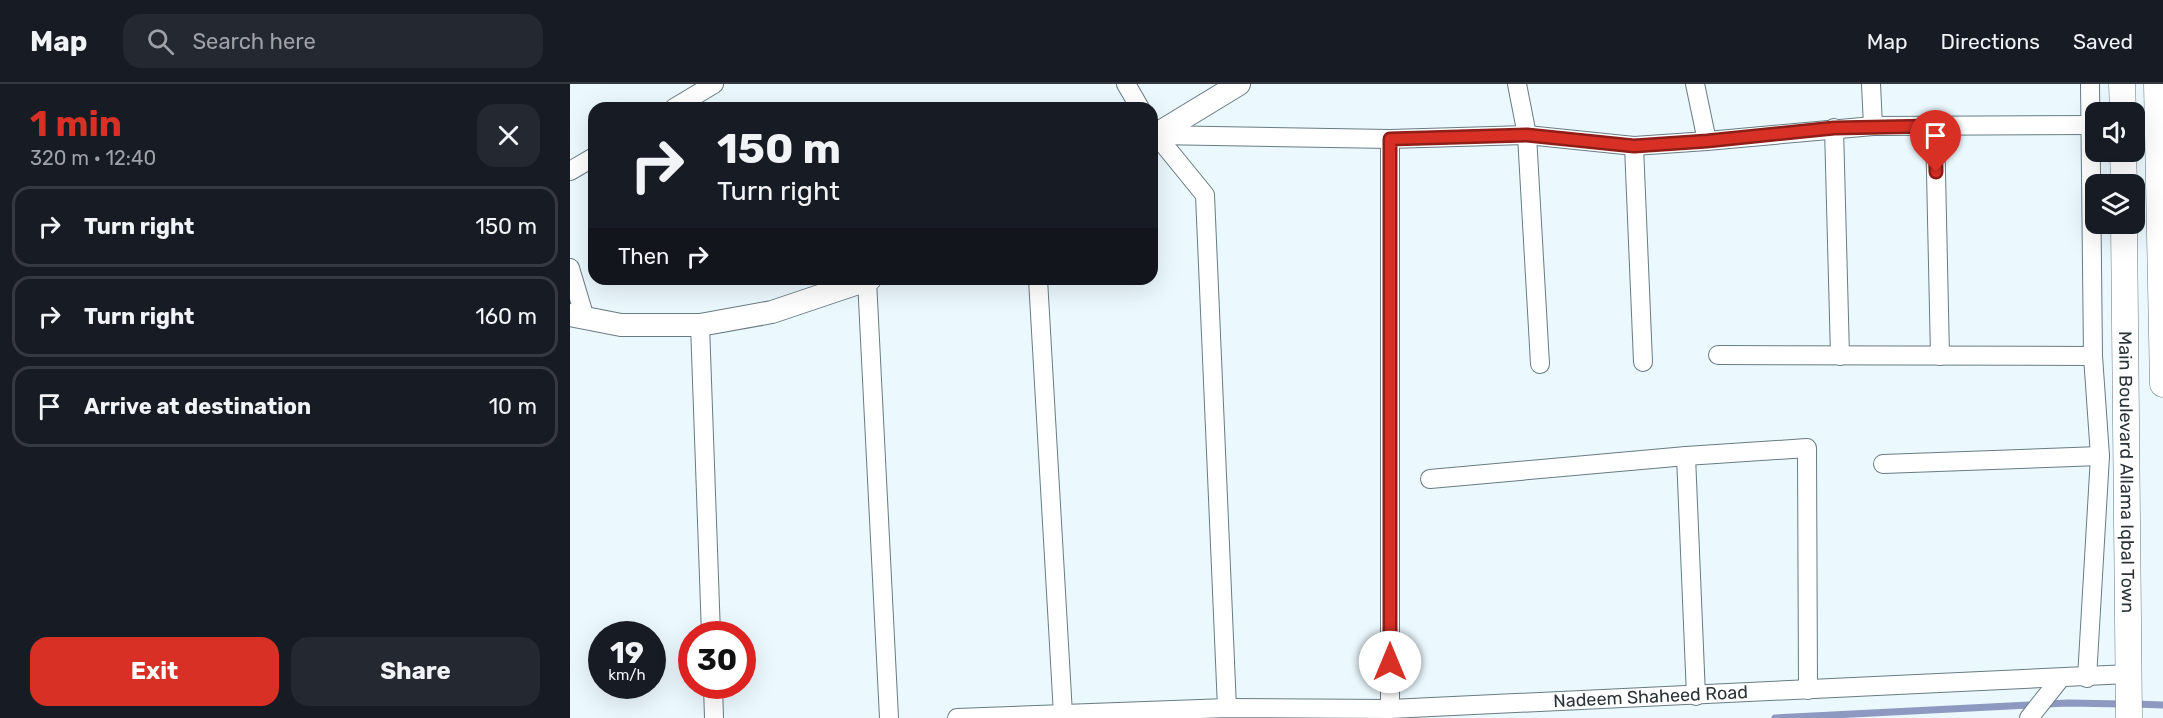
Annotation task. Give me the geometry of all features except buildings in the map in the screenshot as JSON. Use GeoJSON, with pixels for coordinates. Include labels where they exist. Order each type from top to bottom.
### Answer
{"type":"FeatureCollection","features":[{"type":"Feature","properties":{"kind":"main road"},"geometry":{"type":"LineString","coordinates":[[2122,84],[2123,102]]}},
{"type":"Feature","properties":{"kind":"main road","name":"Main Boulevard Allama Iqbal Town"},"geometry":{"type":"LineString","coordinates":[[2157,84],[2163,384]]}},
{"type":"Feature","properties":{"kind":"main road","name":"Main Boulevard Allama Iqbal Town"},"geometry":{"type":"LineString","coordinates":[[2124,234],[2129,718]]}},
{"type":"Feature","properties":{"kind":"street"},"geometry":{"type":"LineString","coordinates":[[1126,84],[1136,102]]}},
{"type":"Feature","properties":{"kind":"street"},"geometry":{"type":"LineString","coordinates":[[1158,131],[1239,84]]}},
{"type":"Feature","properties":{"kind":"street"},"geometry":{"type":"LineString","coordinates":[[1517,84],[1527,135],[1540,364]]}},
{"type":"Feature","properties":{"kind":"street"},"geometry":{"type":"LineString","coordinates":[[1695,84],[1707,141]]}},
{"type":"Feature","properties":{"kind":"street"},"geometry":{"type":"LineString","coordinates":[[1871,84],[1873,126]]}},
{"type":"Feature","properties":{"kind":"street"},"geometry":{"type":"LineString","coordinates":[[2090,84],[2092,102]]}},
{"type":"Feature","properties":{"kind":"street"},"geometry":{"type":"LineString","coordinates":[[683,102],[704,87]]}},
{"type":"Feature","properties":{"kind":"street"},"geometry":{"type":"LineString","coordinates":[[1158,134],[1390,139],[1527,135],[1634,146],[1873,126],[2085,125]]}},
{"type":"Feature","properties":{"kind":"street"},"geometry":{"type":"LineString","coordinates":[[1935,126],[1940,356]]}},
{"type":"Feature","properties":{"kind":"street"},"geometry":{"type":"LineString","coordinates":[[1834,128],[1840,356]]}},
{"type":"Feature","properties":{"kind":"street"},"geometry":{"type":"LineString","coordinates":[[1390,139],[1390,709]]}},
{"type":"Feature","properties":{"kind":"street"},"geometry":{"type":"LineString","coordinates":[[1158,140],[1205,195],[1227,708]]}},
{"type":"Feature","properties":{"kind":"street"},"geometry":{"type":"LineString","coordinates":[[1634,146],[1643,362]]}},
{"type":"Feature","properties":{"kind":"street"},"geometry":{"type":"LineString","coordinates":[[570,171],[588,160]]}},
{"type":"Feature","properties":{"kind":"street"},"geometry":{"type":"LineString","coordinates":[[2087,678],[2100,456],[2093,356],[2094,162]]}},
{"type":"Feature","properties":{"kind":"street"},"geometry":{"type":"LineString","coordinates":[[570,268],[577,317],[621,325],[700,325],[772,312],[853,285]]}},
{"type":"Feature","properties":{"kind":"street"},"geometry":{"type":"LineString","coordinates":[[868,285],[889,718]]}},
{"type":"Feature","properties":{"kind":"street"},"geometry":{"type":"LineString","coordinates":[[1038,285],[1063,714]]}},
{"type":"Feature","properties":{"kind":"street"},"geometry":{"type":"LineString","coordinates":[[700,325],[711,621]]}},
{"type":"Feature","properties":{"kind":"street"},"geometry":{"type":"LineString","coordinates":[[1718,356],[2093,356]]}},
{"type":"Feature","properties":{"kind":"street"},"geometry":{"type":"LineString","coordinates":[[1430,479],[1686,456],[1807,448],[1808,690]]}},
{"type":"Feature","properties":{"kind":"street"},"geometry":{"type":"LineString","coordinates":[[1686,456],[1696,696]]}},
{"type":"Feature","properties":{"kind":"street"},"geometry":{"type":"LineString","coordinates":[[1883,464],[2100,456]]}},
{"type":"Feature","properties":{"kind":"street","name":"Nadeem Shaheed Road"},"geometry":{"type":"LineString","coordinates":[[957,718],[1227,708],[1390,709],[1808,690],[2056,683],[2087,678],[2129,682]]}},
{"type":"Feature","properties":{"kind":"street"},"geometry":{"type":"LineString","coordinates":[[2029,718],[2056,683]]}},
{"type":"Feature","properties":{"kind":"street"},"geometry":{"type":"LineString","coordinates":[[713,699],[714,718]]}},
{"type":"Feature","properties":{"kind":"waterway"},"geometry":{"type":"LineString","coordinates":[[1775,718],[2068,703],[2123,704]]}},
{"type":"Feature","properties":{"kind":"waterway"},"geometry":{"type":"LineString","coordinates":[[2134,704],[2163,705]]}},
{"type":"Feature","properties":{"kind":"route"},"geometry":{"type":"LineString","coordinates":[[1390,662],[1390,139],[1527,135],[1634,146],[1834,128],[1935,126],[1936,172]]}}]}
